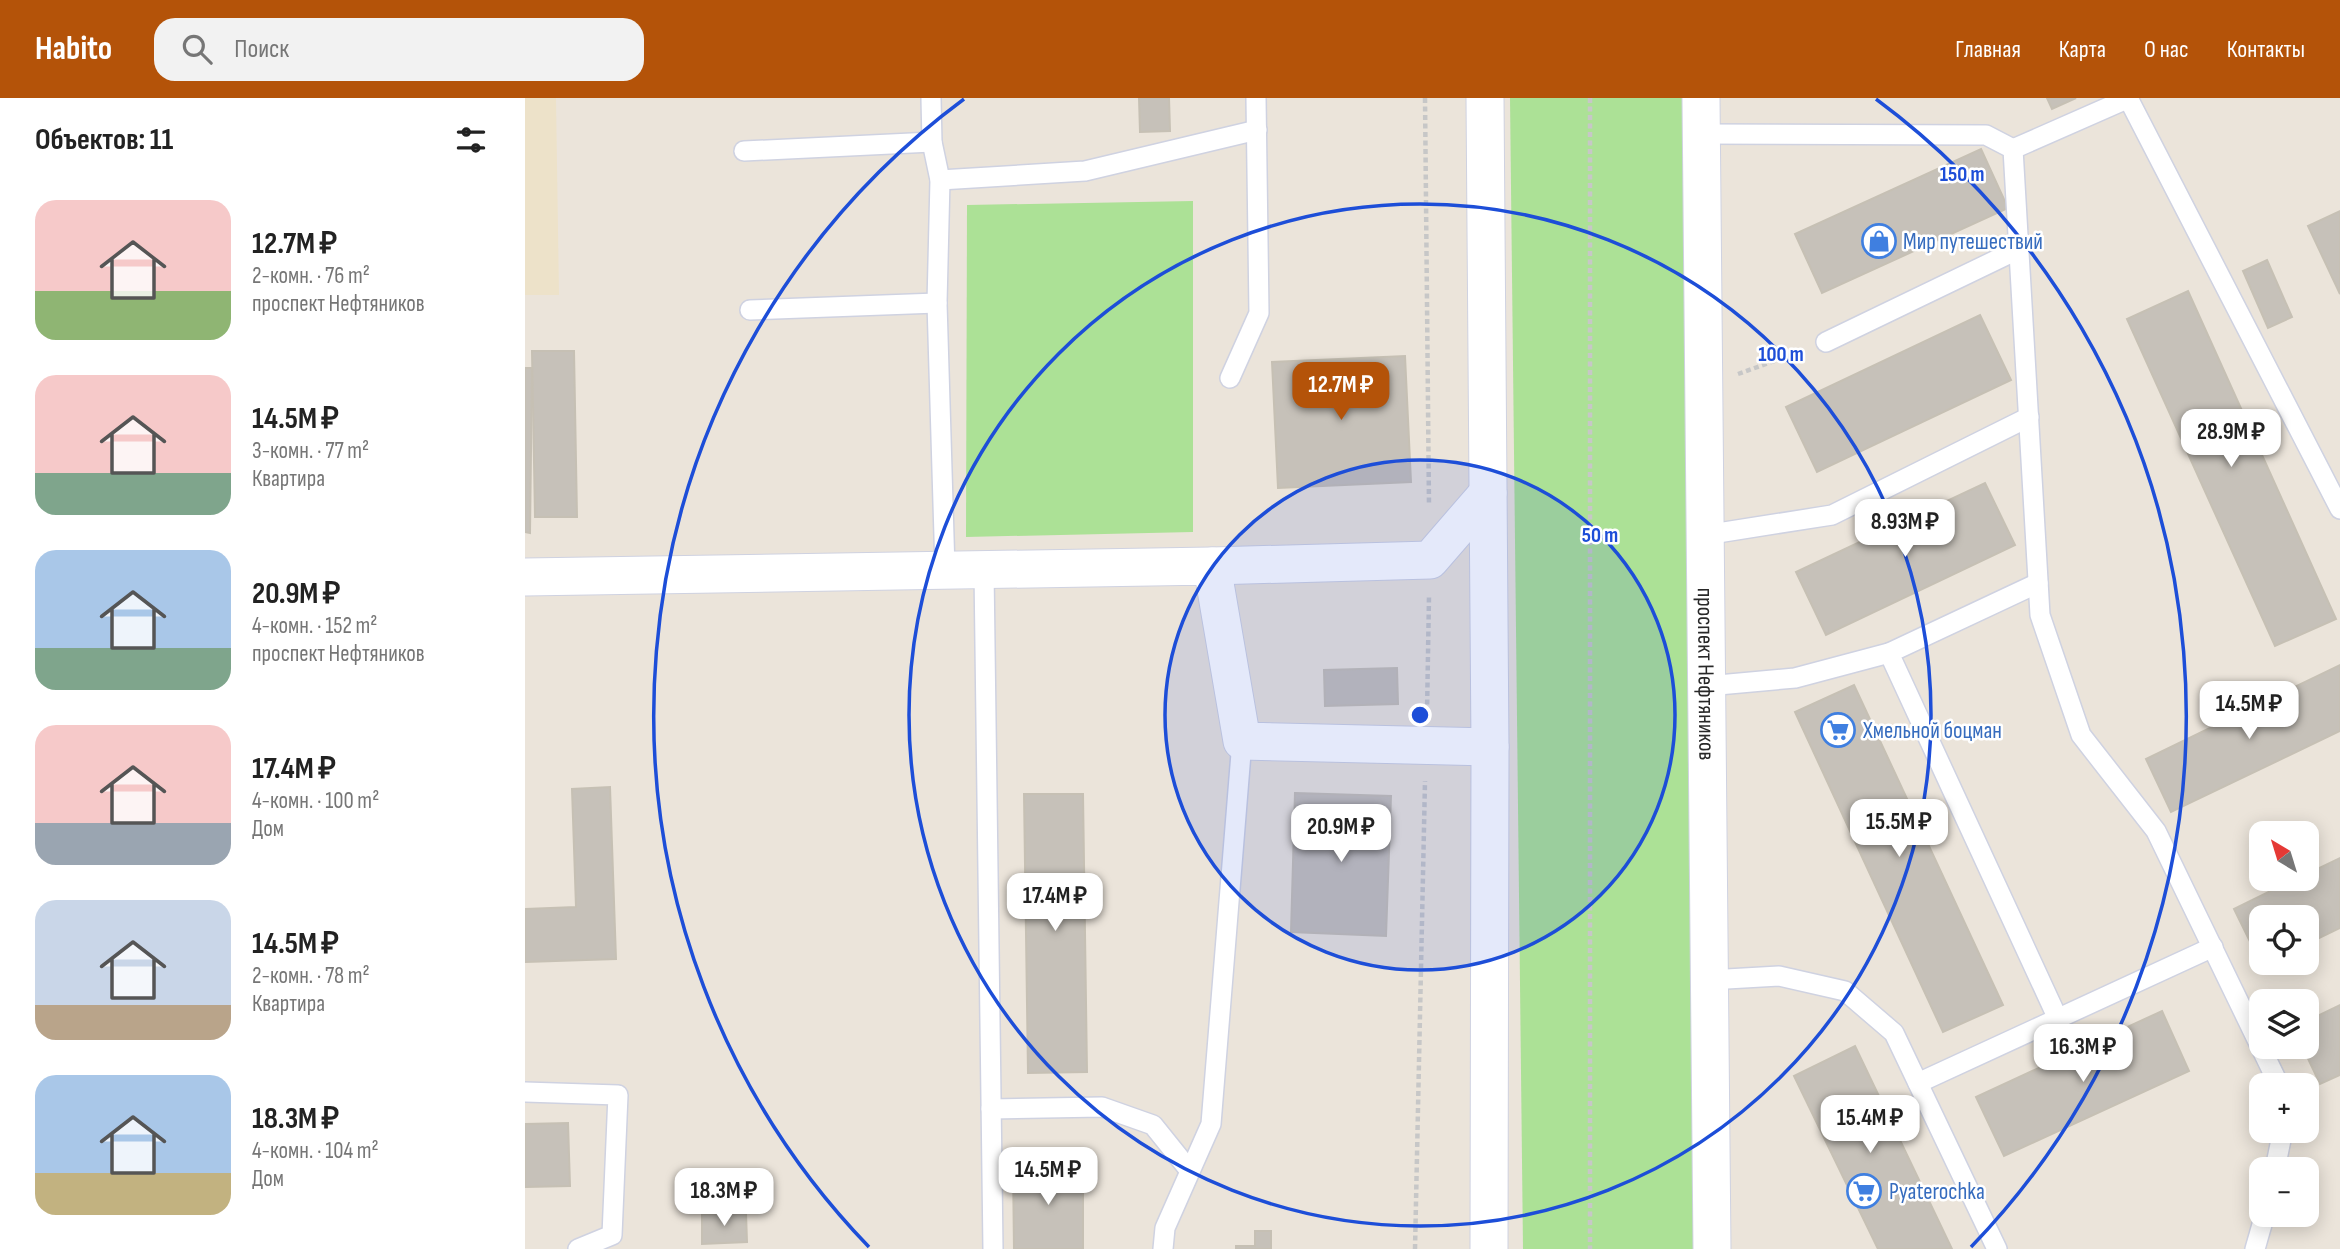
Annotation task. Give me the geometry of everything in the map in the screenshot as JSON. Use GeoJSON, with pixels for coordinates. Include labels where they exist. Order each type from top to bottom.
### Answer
{"type":"FeatureCollection","features":[{"type":"Feature","properties":{"kind":"street"},"geometry":{"type":"LineString","coordinates":[[1485,98],[1490,747],[1489,1249]]}},
{"type":"Feature","properties":{"kind":"street","name":"проспект Нефтяников"},"geometry":{"type":"LineString","coordinates":[[1701,98],[1712,1249]]}},
{"type":"Feature","properties":{"kind":"street"},"geometry":{"type":"LineString","coordinates":[[525,577],[1430,560],[1488,493]]}},
{"type":"Feature","properties":{"kind":"street"},"geometry":{"type":"LineString","coordinates":[[1212,566],[1242,741],[1490,747]]}},
{"type":"Feature","properties":{"kind":"lane"},"geometry":{"type":"LineString","coordinates":[[931,98],[932,142],[940,180],[937,303],[945,570]]}},
{"type":"Feature","properties":{"kind":"lane"},"geometry":{"type":"LineString","coordinates":[[1230,378],[1259,313],[1256,98]]}},
{"type":"Feature","properties":{"kind":"lane"},"geometry":{"type":"LineString","coordinates":[[2013,149],[2129,98],[2340,509]]}},
{"type":"Feature","properties":{"kind":"lane"},"geometry":{"type":"LineString","coordinates":[[940,180],[1085,171],[1257,130]]}},
{"type":"Feature","properties":{"kind":"lane"},"geometry":{"type":"LineString","coordinates":[[1701,134],[1986,135],[2013,149]]}},
{"type":"Feature","properties":{"kind":"lane"},"geometry":{"type":"LineString","coordinates":[[744,151],[932,142]]}},
{"type":"Feature","properties":{"kind":"lane"},"geometry":{"type":"LineString","coordinates":[[2013,149],[2040,615],[2081,735],[2156,831],[2273,1073]]}},
{"type":"Feature","properties":{"kind":"lane"},"geometry":{"type":"LineString","coordinates":[[1826,342],[2019,249]]}},
{"type":"Feature","properties":{"kind":"lane"},"geometry":{"type":"LineString","coordinates":[[750,310],[937,303]]}},
{"type":"Feature","properties":{"kind":"lane"},"geometry":{"type":"LineString","coordinates":[[1705,535],[1832,515],[2029,417]]}},
{"type":"Feature","properties":{"kind":"lane"},"geometry":{"type":"LineString","coordinates":[[984,570],[993,1249]]}},
{"type":"Feature","properties":{"kind":"lane"},"geometry":{"type":"LineString","coordinates":[[1707,686],[1795,678],[1889,653],[2038,583]]}},
{"type":"Feature","properties":{"kind":"lane"},"geometry":{"type":"LineString","coordinates":[[1889,653],[2058,1019]]}},
{"type":"Feature","properties":{"kind":"lane"},"geometry":{"type":"LineString","coordinates":[[1163,1249],[1165,1228],[1211,1124],[1242,741]]}},
{"type":"Feature","properties":{"kind":"lane"},"geometry":{"type":"LineString","coordinates":[[1918,1083],[2213,947]]}},
{"type":"Feature","properties":{"kind":"lane"},"geometry":{"type":"LineString","coordinates":[[1709,980],[1779,975],[1845,991],[1894,1033],[1997,1249]]}},
{"type":"Feature","properties":{"kind":"lane"},"geometry":{"type":"LineString","coordinates":[[525,1092],[618,1095],[612,1234],[578,1249]]}},
{"type":"Feature","properties":{"kind":"lane"},"geometry":{"type":"LineString","coordinates":[[991,1109],[1102,1107],[1153,1125],[1190,1171]]}},
{"type":"Feature","properties":{"kind":"lane"},"geometry":{"type":"LineString","coordinates":[[2255,1249],[2261,1227]]}},
{"type":"Feature","properties":{"kind":"path"},"geometry":{"type":"LineString","coordinates":[[1415,1249],[1430,560],[1425,98]]}},
{"type":"Feature","properties":{"kind":"path"},"geometry":{"type":"LineString","coordinates":[[1590,98],[1590,1249]]}},
{"type":"Feature","properties":{"kind":"path"},"geometry":{"type":"LineString","coordinates":[[1704,387],[1826,342]]}},
{"type":"Feature","properties":{"kind":"shaded area"},"geometry":{"type":"Polygon","coordinates":[[[525,98],[556,98],[559,295],[525,295],[525,98]]]}},
{"type":"Feature","properties":{"kind":"green space"},"geometry":{"type":"Polygon","coordinates":[[[1510,98],[1688,98],[1695,1249],[1523,1249],[1510,98]]]}},
{"type":"Feature","properties":{"kind":"green space"},"geometry":{"type":"Polygon","coordinates":[[[1193,201],[1193,532],[966,537],[967,205],[1193,201]]]}},
{"type":"Feature","properties":{"kind":"building"},"geometry":{"type":"Polygon","coordinates":[[[1139,98],[1169,98],[1170,131],[1140,132],[1139,98]]]}},
{"type":"Feature","properties":{"kind":"building"},"geometry":{"type":"Polygon","coordinates":[[[2047,98],[2076,98],[2052,109],[2047,98]]]}},
{"type":"Feature","properties":{"kind":"building"},"geometry":{"type":"Polygon","coordinates":[[[1981,149],[2008,208],[1822,293],[1795,234],[1981,149]]]}},
{"type":"Feature","properties":{"kind":"building"},"geometry":{"type":"Polygon","coordinates":[[[2340,211],[2340,294],[2308,226],[2340,211]]]}},
{"type":"Feature","properties":{"kind":"building"},"geometry":{"type":"Polygon","coordinates":[[[2267,260],[2292,317],[2268,328],[2243,271],[2267,260]]]}},
{"type":"Feature","properties":{"kind":"building"},"geometry":{"type":"Polygon","coordinates":[[[2188,291],[2336,619],[2275,646],[2127,319],[2188,291]]]}},
{"type":"Feature","properties":{"kind":"building"},"geometry":{"type":"Polygon","coordinates":[[[1980,315],[2011,380],[1817,472],[1786,407],[1980,315]]]}},
{"type":"Feature","properties":{"kind":"building"},"geometry":{"type":"Polygon","coordinates":[[[532,351],[574,351],[577,517],[535,517],[532,351]]]}},
{"type":"Feature","properties":{"kind":"building"},"geometry":{"type":"Polygon","coordinates":[[[1405,356],[1411,482],[1278,488],[1272,362],[1405,356]]]}},
{"type":"Feature","properties":{"kind":"building"},"geometry":{"type":"Polygon","coordinates":[[[525,368],[532,368],[530,533],[525,532],[525,368]]]}},
{"type":"Feature","properties":{"kind":"building"},"geometry":{"type":"Polygon","coordinates":[[[1985,483],[2015,545],[1826,635],[1796,572],[1985,483]]]}},
{"type":"Feature","properties":{"kind":"building"},"geometry":{"type":"Polygon","coordinates":[[[2340,665],[2340,731],[2171,812],[2146,759],[2340,665]]]}},
{"type":"Feature","properties":{"kind":"building"},"geometry":{"type":"Polygon","coordinates":[[[1397,668],[1398,704],[1325,706],[1324,670],[1397,668]]]}},
{"type":"Feature","properties":{"kind":"building"},"geometry":{"type":"Polygon","coordinates":[[[1854,685],[2003,1005],[1943,1032],[1795,712],[1854,685]]]}},
{"type":"Feature","properties":{"kind":"building"},"geometry":{"type":"Polygon","coordinates":[[[610,787],[616,959],[525,962],[525,909],[576,907],[572,789],[610,787]]]}},
{"type":"Feature","properties":{"kind":"building"},"geometry":{"type":"Polygon","coordinates":[[[1295,793],[1391,796],[1386,936],[1291,932],[1295,793]]]}},
{"type":"Feature","properties":{"kind":"building"},"geometry":{"type":"Polygon","coordinates":[[[1024,794],[1083,794],[1087,1072],[1028,1073],[1024,794]]]}},
{"type":"Feature","properties":{"kind":"building"},"geometry":{"type":"Polygon","coordinates":[[[2340,858],[2340,928],[2319,938],[2319,905],[2249,905],[2249,940],[2234,909],[2271,891],[2319,891],[2319,868],[2340,858]]]}},
{"type":"Feature","properties":{"kind":"building"},"geometry":{"type":"Polygon","coordinates":[[[2340,1005],[2340,1075],[2320,1084],[2319,1073],[2315,1073],[2308,1059],[2319,1059],[2319,1015],[2340,1005]]]}},
{"type":"Feature","properties":{"kind":"building"},"geometry":{"type":"Polygon","coordinates":[[[2162,1011],[2189,1071],[2004,1156],[1976,1097],[2162,1011]]]}},
{"type":"Feature","properties":{"kind":"building"},"geometry":{"type":"Polygon","coordinates":[[[1855,1046],[1952,1249],[1878,1249],[1794,1076],[1855,1046]]]}},
{"type":"Feature","properties":{"kind":"building"},"geometry":{"type":"Polygon","coordinates":[[[568,1123],[570,1186],[525,1187],[525,1124],[568,1123]]]}},
{"type":"Feature","properties":{"kind":"building"},"geometry":{"type":"Polygon","coordinates":[[[1013,1166],[1083,1166],[1083,1249],[1014,1249],[1013,1166]]]}},
{"type":"Feature","properties":{"kind":"building"},"geometry":{"type":"Polygon","coordinates":[[[746,1213],[747,1242],[702,1244],[702,1214],[746,1213]]]}},
{"type":"Feature","properties":{"kind":"building"},"geometry":{"type":"Polygon","coordinates":[[[1255,1231],[1271,1231],[1271,1249],[1236,1249],[1236,1246],[1255,1246],[1255,1231]]]}},
{"type":"Feature","properties":{"kind":"place","name":"Мир путешествий"},"geometry":{"type":"Point","coordinates":[1879,241]}},
{"type":"Feature","properties":{"kind":"place","name":"Хмельной боцман"},"geometry":{"type":"Point","coordinates":[1838,730]}},
{"type":"Feature","properties":{"kind":"place","name":"Pyaterochka"},"geometry":{"type":"Point","coordinates":[1864,1191]}}]}
